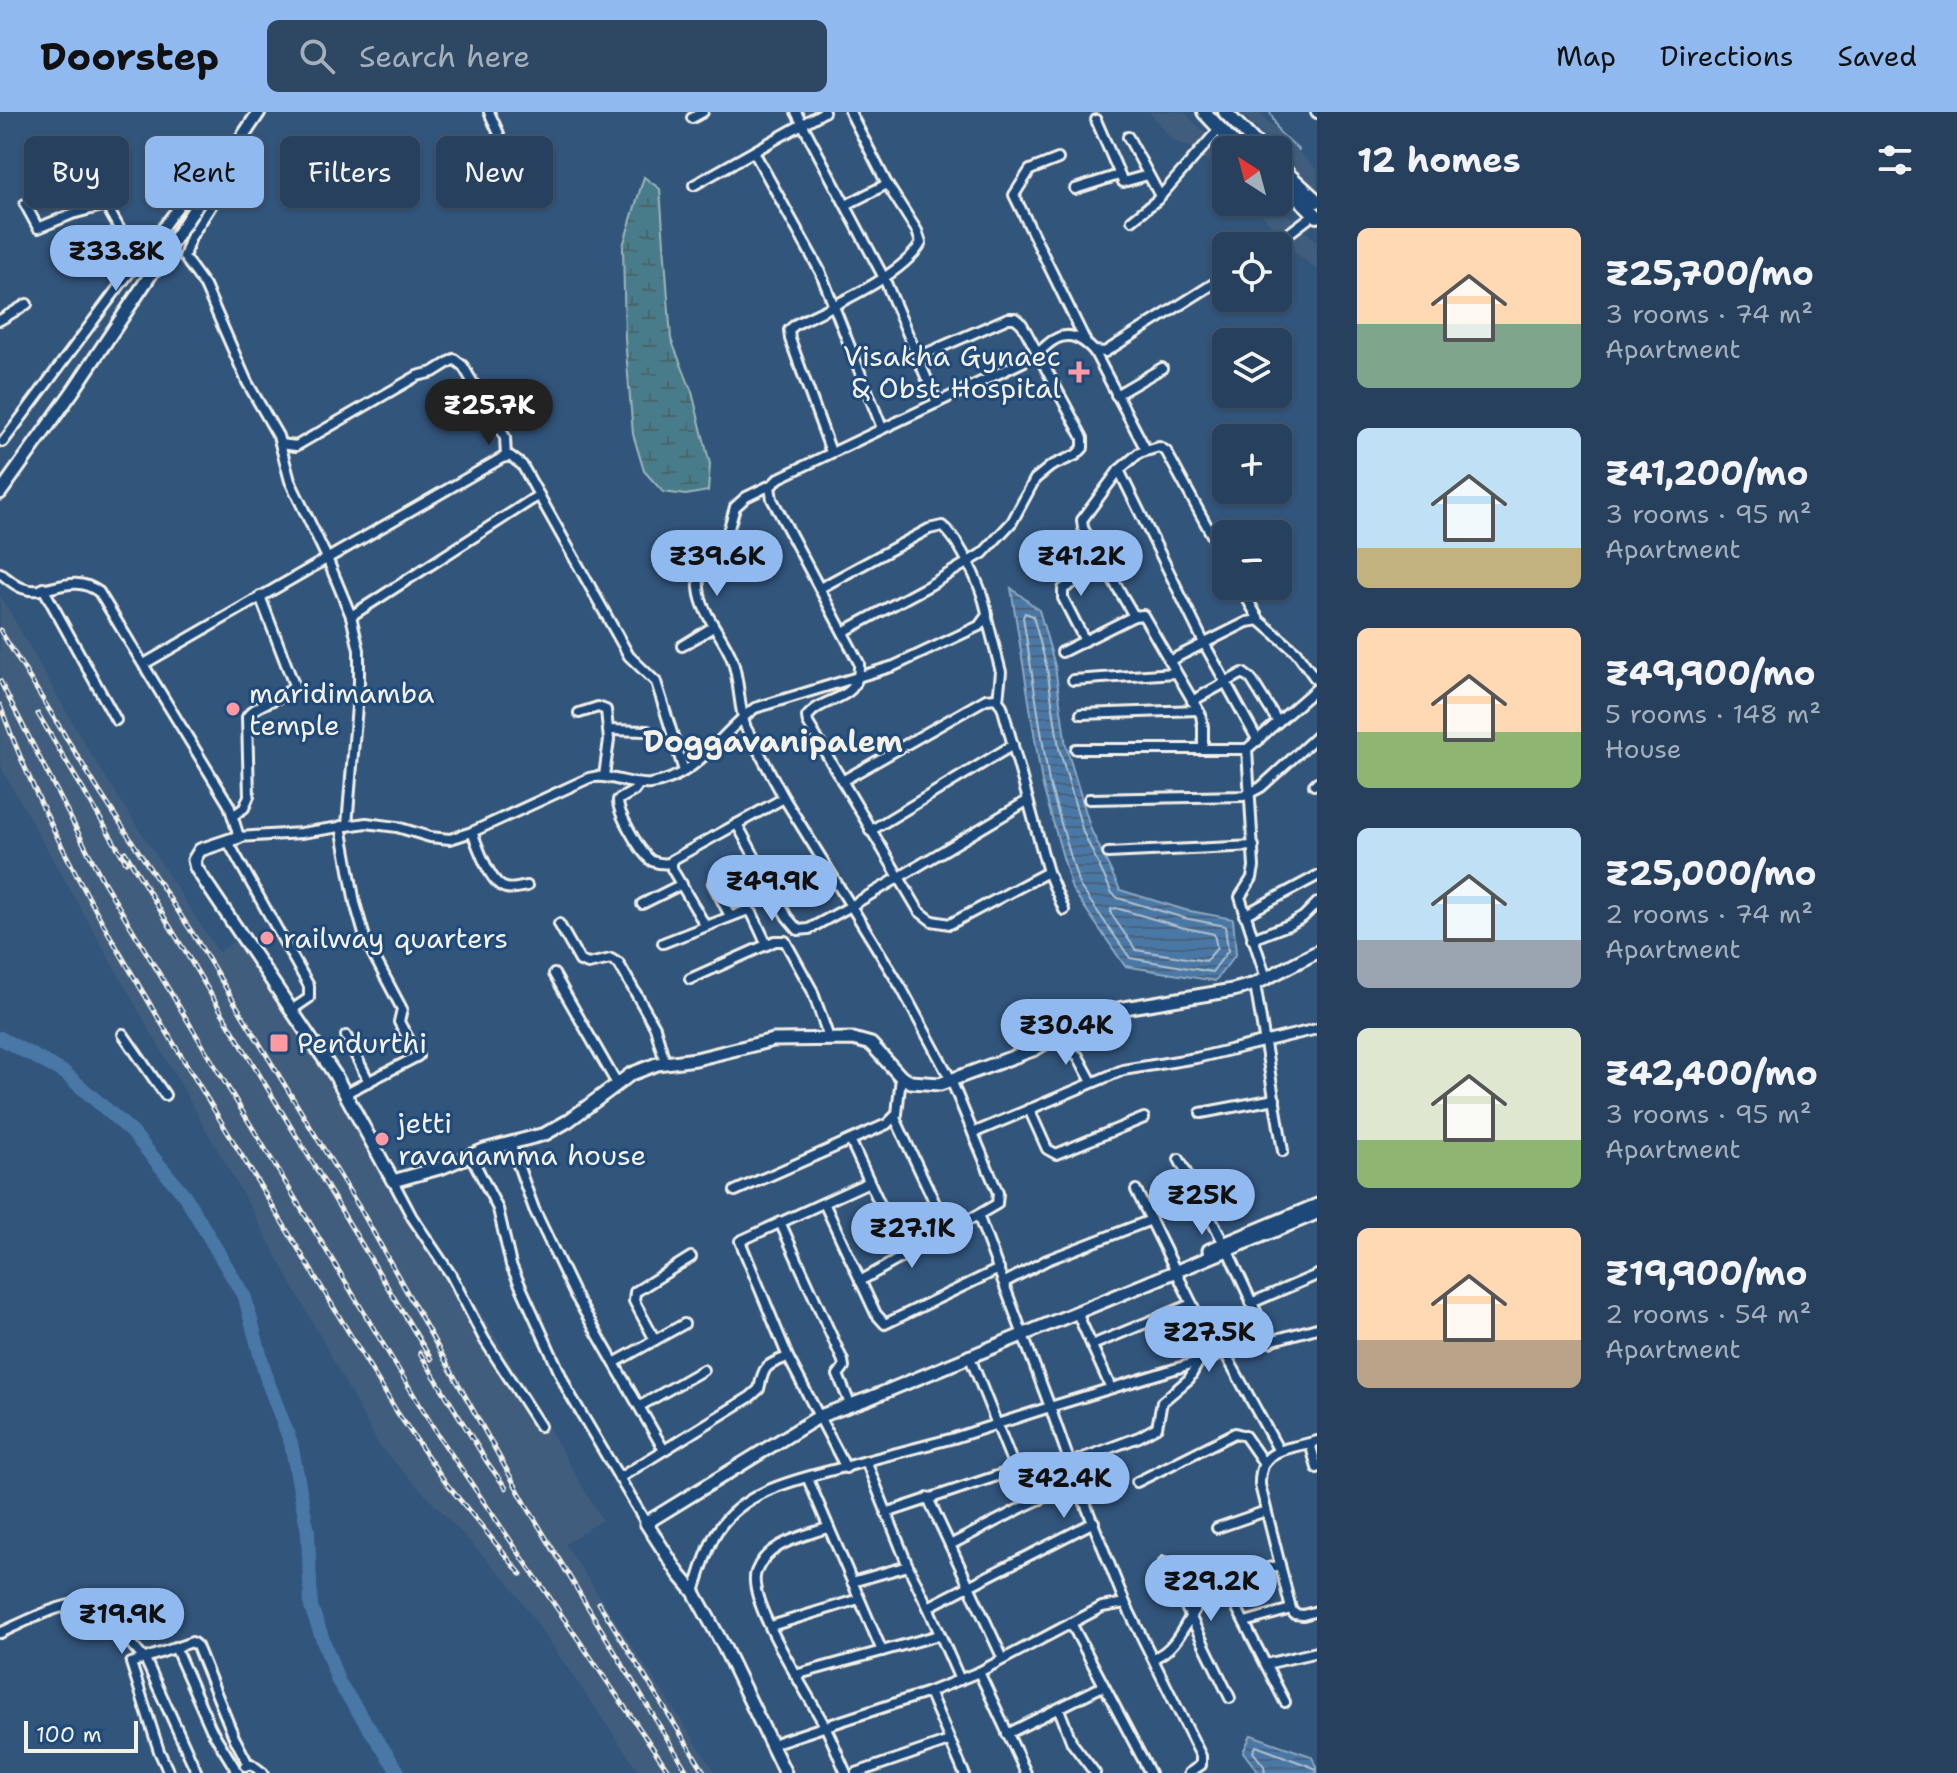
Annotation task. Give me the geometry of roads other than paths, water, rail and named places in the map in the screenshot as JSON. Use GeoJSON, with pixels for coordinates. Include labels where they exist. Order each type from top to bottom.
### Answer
{"type":"FeatureCollection","features":[{"type":"Feature","properties":{"kind":"main road"},"geometry":{"type":"LineString","coordinates":[[1204,112],[1227,136]]}},
{"type":"Feature","properties":{"kind":"main road"},"geometry":{"type":"LineString","coordinates":[[1214,112],[1237,136]]}},
{"type":"Feature","properties":{"kind":"main road"},"geometry":{"type":"LineString","coordinates":[[1225,112],[1248,136]]}},
{"type":"Feature","properties":{"kind":"main road"},"geometry":{"type":"LineString","coordinates":[[1292,178],[1317,201]]}},
{"type":"Feature","properties":{"kind":"main road"},"geometry":{"type":"LineString","coordinates":[[1292,194],[1314,220]]}},
{"type":"Feature","properties":{"kind":"main road"},"geometry":{"type":"LineString","coordinates":[[1292,200],[1314,220]]}},
{"type":"Feature","properties":{"kind":"street"},"geometry":{"type":"LineString","coordinates":[[242,136],[259,112]]}},
{"type":"Feature","properties":{"kind":"street"},"geometry":{"type":"LineString","coordinates":[[489,112],[499,134]]}},
{"type":"Feature","properties":{"kind":"street"},"geometry":{"type":"LineString","coordinates":[[692,118],[703,112]]}},
{"type":"Feature","properties":{"kind":"street"},"geometry":{"type":"LineString","coordinates":[[796,112],[884,278],[937,403]]}},
{"type":"Feature","properties":{"kind":"street"},"geometry":{"type":"LineString","coordinates":[[694,185],[824,112]]}},
{"type":"Feature","properties":{"kind":"street"},"geometry":{"type":"LineString","coordinates":[[831,452],[789,333],[796,324],[884,278],[912,255],[921,243],[850,112]]}},
{"type":"Feature","properties":{"kind":"street"},"geometry":{"type":"LineString","coordinates":[[1096,120],[1125,183],[1148,175]]}},
{"type":"Feature","properties":{"kind":"street"},"geometry":{"type":"LineString","coordinates":[[1132,220],[1160,196],[1220,128]]}},
{"type":"Feature","properties":{"kind":"street"},"geometry":{"type":"LineString","coordinates":[[1128,137],[1160,196]]}},
{"type":"Feature","properties":{"kind":"street"},"geometry":{"type":"LineString","coordinates":[[754,152],[804,240],[835,304],[882,428]]}},
{"type":"Feature","properties":{"kind":"street"},"geometry":{"type":"LineString","coordinates":[[1058,159],[1030,170],[1014,195],[1085,341],[1094,351],[1146,450]]}},
{"type":"Feature","properties":{"kind":"street"},"geometry":{"type":"LineString","coordinates":[[1075,189],[1119,175]]}},
{"type":"Feature","properties":{"kind":"street"},"geometry":{"type":"LineString","coordinates":[[846,205],[887,184]]}},
{"type":"Feature","properties":{"kind":"street"},"geometry":{"type":"LineString","coordinates":[[27,208],[38,228],[95,208]]}},
{"type":"Feature","properties":{"kind":"street"},"geometry":{"type":"LineString","coordinates":[[108,208],[124,237],[137,236],[150,247]]}},
{"type":"Feature","properties":{"kind":"street"},"geometry":{"type":"LineString","coordinates":[[1,442],[178,208]]}},
{"type":"Feature","properties":{"kind":"street"},"geometry":{"type":"LineString","coordinates":[[0,493],[73,391],[193,208]]}},
{"type":"Feature","properties":{"kind":"street"},"geometry":{"type":"LineString","coordinates":[[210,208],[191,237],[184,257],[205,286],[247,382],[281,444],[296,496],[351,616],[359,650],[359,682],[344,826],[355,903],[366,941],[402,1009],[399,1022],[418,1056],[346,1093]]}},
{"type":"Feature","properties":{"kind":"street"},"geometry":{"type":"LineString","coordinates":[[1292,234],[1314,220]]}},
{"type":"Feature","properties":{"kind":"street"},"geometry":{"type":"LineString","coordinates":[[1094,351],[1102,353],[1109,350],[1212,285]]}},
{"type":"Feature","properties":{"kind":"street"},"geometry":{"type":"LineString","coordinates":[[0,320],[27,304]]}},
{"type":"Feature","properties":{"kind":"street"},"geometry":{"type":"LineString","coordinates":[[843,632],[967,563],[992,545],[1012,522],[1029,487],[1040,474],[1083,448],[1083,438],[1022,324],[1012,317],[918,357]]}},
{"type":"Feature","properties":{"kind":"street"},"geometry":{"type":"LineString","coordinates":[[860,1281],[995,1206],[999,1197],[951,1080],[902,989],[784,798],[742,717],[733,663],[703,608],[699,577],[723,549],[735,507],[746,497],[831,452],[1037,355],[1047,345],[1075,336],[1085,341]]}},
{"type":"Feature","properties":{"kind":"street"},"geometry":{"type":"LineString","coordinates":[[281,444],[296,446],[417,376],[433,372],[454,359],[463,366],[505,437],[506,457]]}},
{"type":"Feature","properties":{"kind":"street"},"geometry":{"type":"LineString","coordinates":[[1116,395],[1162,368]]}},
{"type":"Feature","properties":{"kind":"street"},"geometry":{"type":"LineString","coordinates":[[1134,616],[1083,528],[1082,520],[1119,470],[1146,450],[1159,447],[1166,451],[1212,535]]}},
{"type":"Feature","properties":{"kind":"street"},"geometry":{"type":"LineString","coordinates":[[144,664],[506,457],[513,457],[522,465],[629,656],[656,682],[684,771]]}},
{"type":"Feature","properties":{"kind":"street"},"geometry":{"type":"LineString","coordinates":[[1119,470],[1205,645],[1258,741]]}},
{"type":"Feature","properties":{"kind":"street"},"geometry":{"type":"LineString","coordinates":[[771,485],[772,499],[859,663],[858,678],[849,691],[816,708],[807,717],[810,728],[898,878],[924,916],[938,924],[950,924],[1048,872]]}},
{"type":"Feature","properties":{"kind":"street"},"geometry":{"type":"LineString","coordinates":[[351,616],[539,495]]}},
{"type":"Feature","properties":{"kind":"street"},"geometry":{"type":"LineString","coordinates":[[820,588],[938,526],[950,533],[987,610],[1001,672],[998,700],[1048,872],[1064,910]]}},
{"type":"Feature","properties":{"kind":"street"},"geometry":{"type":"LineString","coordinates":[[1085,641],[1063,598],[1063,589],[1104,564]]}},
{"type":"Feature","properties":{"kind":"street"},"geometry":{"type":"LineString","coordinates":[[0,573],[23,589],[78,583],[99,592],[234,815],[239,837]]}},
{"type":"Feature","properties":{"kind":"street"},"geometry":{"type":"LineString","coordinates":[[43,588],[116,720]]}},
{"type":"Feature","properties":{"kind":"street"},"geometry":{"type":"LineString","coordinates":[[234,815],[244,808],[249,796],[247,717],[251,711],[285,694],[294,685],[260,596]]}},
{"type":"Feature","properties":{"kind":"street"},"geometry":{"type":"LineString","coordinates":[[1248,600],[1259,620],[1296,652],[1317,681]]}},
{"type":"Feature","properties":{"kind":"street"},"geometry":{"type":"LineString","coordinates":[[1062,652],[1134,616],[1145,616],[1198,710],[1203,727],[1203,748]]}},
{"type":"Feature","properties":{"kind":"street"},"geometry":{"type":"LineString","coordinates":[[540,1426],[474,1323],[451,1275],[412,1217],[346,1093],[196,868],[194,860],[200,850],[239,837],[375,823],[445,839],[472,832],[589,778],[604,776],[639,784],[661,781],[684,771],[705,756],[742,717],[766,703],[894,666],[979,626],[987,618]]}},
{"type":"Feature","properties":{"kind":"street"},"geometry":{"type":"LineString","coordinates":[[1169,661],[1247,622],[1259,620]]}},
{"type":"Feature","properties":{"kind":"street"},"geometry":{"type":"LineString","coordinates":[[682,646],[713,627]]}},
{"type":"Feature","properties":{"kind":"street"},"geometry":{"type":"LineString","coordinates":[[1073,680],[1175,673]]}},
{"type":"Feature","properties":{"kind":"street"},"geometry":{"type":"LineString","coordinates":[[1192,701],[1239,674],[1246,674],[1278,722]]}},
{"type":"Feature","properties":{"kind":"street"},"geometry":{"type":"LineString","coordinates":[[1076,749],[1247,749],[1317,688]]}},
{"type":"Feature","properties":{"kind":"street"},"geometry":{"type":"LineString","coordinates":[[842,781],[986,699],[994,697],[998,700]]}},
{"type":"Feature","properties":{"kind":"street"},"geometry":{"type":"LineString","coordinates":[[579,713],[604,708],[608,730],[604,776]]}},
{"type":"Feature","properties":{"kind":"street"},"geometry":{"type":"LineString","coordinates":[[1081,714],[1198,710]]}},
{"type":"Feature","properties":{"kind":"street"},"geometry":{"type":"LineString","coordinates":[[608,730],[648,731]]}},
{"type":"Feature","properties":{"kind":"street"},"geometry":{"type":"LineString","coordinates":[[1089,799],[1225,797],[1250,793],[1273,777],[1317,736]]}},
{"type":"Feature","properties":{"kind":"street"},"geometry":{"type":"LineString","coordinates":[[870,831],[1013,745]]}},
{"type":"Feature","properties":{"kind":"street"},"geometry":{"type":"LineString","coordinates":[[1247,749],[1253,873],[1240,897],[1260,981],[1283,1151]]}},
{"type":"Feature","properties":{"kind":"street"},"geometry":{"type":"LineString","coordinates":[[639,784],[634,791],[618,800],[620,812],[648,857],[656,863],[671,863]]}},
{"type":"Feature","properties":{"kind":"street"},"geometry":{"type":"LineString","coordinates":[[671,863],[677,854],[784,798]]}},
{"type":"Feature","properties":{"kind":"street"},"geometry":{"type":"LineString","coordinates":[[737,824],[787,917],[798,930],[809,929],[851,906],[1027,801]]}},
{"type":"Feature","properties":{"kind":"street"},"geometry":{"type":"LineString","coordinates":[[472,832],[486,866],[500,885],[508,889],[527,886]]}},
{"type":"Feature","properties":{"kind":"street"},"geometry":{"type":"LineString","coordinates":[[227,840],[309,986],[309,998],[290,1011]]}},
{"type":"Feature","properties":{"kind":"street"},"geometry":{"type":"LineString","coordinates":[[1108,853],[1254,846]]}},
{"type":"Feature","properties":{"kind":"street"},"geometry":{"type":"LineString","coordinates":[[671,863],[705,925]]}},
{"type":"Feature","properties":{"kind":"street"},"geometry":{"type":"LineString","coordinates":[[730,916],[713,883],[745,866]]}},
{"type":"Feature","properties":{"kind":"street"},"geometry":{"type":"LineString","coordinates":[[1244,915],[1317,876]]}},
{"type":"Feature","properties":{"kind":"street"},"geometry":{"type":"LineString","coordinates":[[642,904],[682,884]]}},
{"type":"Feature","properties":{"kind":"street"},"geometry":{"type":"LineString","coordinates":[[1252,939],[1291,924],[1317,903]]}},
{"type":"Feature","properties":{"kind":"street"},"geometry":{"type":"LineString","coordinates":[[663,943],[750,911],[767,945]]}},
{"type":"Feature","properties":{"kind":"street"},"geometry":{"type":"LineString","coordinates":[[559,924],[580,961],[588,964],[611,959],[619,964],[655,1027],[665,1062]]}},
{"type":"Feature","properties":{"kind":"street"},"geometry":{"type":"LineString","coordinates":[[690,979],[779,940],[788,943],[812,990],[829,1038]]}},
{"type":"Feature","properties":{"kind":"street"},"geometry":{"type":"LineString","coordinates":[[393,1181],[554,1130],[638,1070],[665,1062],[696,1059],[762,1041],[853,1039],[871,1044],[901,1077],[919,1084],[951,1080],[1016,1057],[1053,1039],[1083,1017],[1094,1013],[1260,981],[1317,952]]}},
{"type":"Feature","properties":{"kind":"street"},"geometry":{"type":"LineString","coordinates":[[554,974],[617,1084]]}},
{"type":"Feature","properties":{"kind":"street"},"geometry":{"type":"LineString","coordinates":[[973,1133],[1123,1070],[1185,1061],[1317,1031]]}},
{"type":"Feature","properties":{"kind":"street"},"geometry":{"type":"LineString","coordinates":[[123,1034],[165,1095]]}},
{"type":"Feature","properties":{"kind":"street"},"geometry":{"type":"LineString","coordinates":[[346,1036],[369,1082]]}},
{"type":"Feature","properties":{"kind":"street"},"geometry":{"type":"LineString","coordinates":[[1053,1039],[1078,1056],[1092,1082]]}},
{"type":"Feature","properties":{"kind":"street"},"geometry":{"type":"LineString","coordinates":[[901,1077],[895,1118],[948,1231]]}},
{"type":"Feature","properties":{"kind":"street"},"geometry":{"type":"LineString","coordinates":[[1201,1113],[1275,1099]]}},
{"type":"Feature","properties":{"kind":"street"},"geometry":{"type":"LineString","coordinates":[[1029,1109],[1047,1149],[1056,1154],[1144,1118]]}},
{"type":"Feature","properties":{"kind":"street"},"geometry":{"type":"LineString","coordinates":[[735,1191],[851,1142],[895,1118]]}},
{"type":"Feature","properties":{"kind":"street"},"geometry":{"type":"LineString","coordinates":[[851,1142],[904,1256]]}},
{"type":"Feature","properties":{"kind":"street"},"geometry":{"type":"LineString","coordinates":[[510,1143],[534,1209],[563,1270],[664,1450]]}},
{"type":"Feature","properties":{"kind":"street"},"geometry":{"type":"LineString","coordinates":[[471,1156],[498,1209],[507,1257],[559,1372],[646,1523],[694,1592],[785,1773]]}},
{"type":"Feature","properties":{"kind":"street"},"geometry":{"type":"LineString","coordinates":[[1179,1159],[1226,1248],[1270,1342]]}},
{"type":"Feature","properties":{"kind":"street"},"geometry":{"type":"LineString","coordinates":[[846,1468],[788,1357],[740,1241],[869,1182]]}},
{"type":"Feature","properties":{"kind":"street"},"geometry":{"type":"LineString","coordinates":[[1136,1190],[1192,1304],[1279,1451]]}},
{"type":"Feature","properties":{"kind":"street"},"geometry":{"type":"LineString","coordinates":[[824,1203],[881,1322],[888,1324],[999,1269]]}},
{"type":"Feature","properties":{"kind":"street"},"geometry":{"type":"LineString","coordinates":[[1226,1248],[1317,1205]]}},
{"type":"Feature","properties":{"kind":"street"},"geometry":{"type":"LineString","coordinates":[[646,1523],[820,1416],[870,1398],[1175,1268],[1317,1213]]}},
{"type":"Feature","properties":{"kind":"street"},"geometry":{"type":"LineString","coordinates":[[978,1215],[1125,1603],[1201,1756],[1201,1765],[1189,1773]]}},
{"type":"Feature","properties":{"kind":"street"},"geometry":{"type":"LineString","coordinates":[[1005,1282],[1047,1260],[1151,1220]]}},
{"type":"Feature","properties":{"kind":"street"},"geometry":{"type":"LineString","coordinates":[[780,1222],[843,1361],[844,1367],[838,1375],[848,1399]]}},
{"type":"Feature","properties":{"kind":"street"},"geometry":{"type":"LineString","coordinates":[[655,1340],[634,1301],[635,1292],[691,1257]]}},
{"type":"Feature","properties":{"kind":"street"},"geometry":{"type":"LineString","coordinates":[[820,1416],[827,1408],[848,1399],[1077,1313],[1175,1268]]}},
{"type":"Feature","properties":{"kind":"street"},"geometry":{"type":"LineString","coordinates":[[1251,1303],[1317,1275]]}},
{"type":"Feature","properties":{"kind":"street"},"geometry":{"type":"LineString","coordinates":[[1092,1345],[1192,1304]]}},
{"type":"Feature","properties":{"kind":"street"},"geometry":{"type":"LineString","coordinates":[[1077,1313],[1111,1388]]}},
{"type":"Feature","properties":{"kind":"street"},"geometry":{"type":"LineString","coordinates":[[614,1363],[684,1324]]}},
{"type":"Feature","properties":{"kind":"street"},"geometry":{"type":"LineString","coordinates":[[694,1592],[716,1534],[732,1513],[755,1496],[997,1425],[1221,1354],[1317,1328]]}},
{"type":"Feature","properties":{"kind":"street"},"geometry":{"type":"LineString","coordinates":[[969,1355],[1029,1504]]}},
{"type":"Feature","properties":{"kind":"street"},"geometry":{"type":"LineString","coordinates":[[619,1478],[755,1393],[766,1367],[788,1357]]}},
{"type":"Feature","properties":{"kind":"street"},"geometry":{"type":"LineString","coordinates":[[1070,1463],[1152,1431],[1159,1424],[1162,1402],[1189,1379],[1199,1361]]}},
{"type":"Feature","properties":{"kind":"street"},"geometry":{"type":"LineString","coordinates":[[640,1406],[703,1370]]}},
{"type":"Feature","properties":{"kind":"street"},"geometry":{"type":"LineString","coordinates":[[1137,1482],[1235,1433],[1243,1433],[1263,1462],[1260,1485],[1291,1609],[1294,1614],[1303,1615],[1317,1611]]}},
{"type":"Feature","properties":{"kind":"street"},"geometry":{"type":"LineString","coordinates":[[1263,1462],[1279,1451],[1314,1442],[1317,1468]]}},
{"type":"Feature","properties":{"kind":"street"},"geometry":{"type":"LineString","coordinates":[[866,1461],[908,1566],[960,1680]]}},
{"type":"Feature","properties":{"kind":"street"},"geometry":{"type":"LineString","coordinates":[[886,1513],[1015,1470]]}},
{"type":"Feature","properties":{"kind":"street"},"geometry":{"type":"LineString","coordinates":[[808,1479],[882,1651]]}},
{"type":"Feature","properties":{"kind":"street"},"geometry":{"type":"LineString","coordinates":[[950,1545],[1077,1483]]}},
{"type":"Feature","properties":{"kind":"street"},"geometry":{"type":"LineString","coordinates":[[928,1498],[1003,1659]]}},
{"type":"Feature","properties":{"kind":"street"},"geometry":{"type":"LineString","coordinates":[[1217,1528],[1266,1511]]}},
{"type":"Feature","properties":{"kind":"street"},"geometry":{"type":"LineString","coordinates":[[928,1607],[1094,1522]]}},
{"type":"Feature","properties":{"kind":"street"},"geometry":{"type":"LineString","coordinates":[[827,1528],[783,1543],[771,1551],[758,1568],[754,1589],[846,1773]]}},
{"type":"Feature","properties":{"kind":"street"},"geometry":{"type":"LineString","coordinates":[[1164,1562],[1230,1698]]}},
{"type":"Feature","properties":{"kind":"street"},"geometry":{"type":"LineString","coordinates":[[1153,1658],[1167,1650],[1208,1592],[1223,1581],[1280,1565]]}},
{"type":"Feature","properties":{"kind":"street"},"geometry":{"type":"LineString","coordinates":[[852,1582],[908,1566]]}},
{"type":"Feature","properties":{"kind":"street"},"geometry":{"type":"LineString","coordinates":[[1223,1581],[1285,1702]]}},
{"type":"Feature","properties":{"kind":"street"},"geometry":{"type":"LineString","coordinates":[[771,1626],[859,1599]]}},
{"type":"Feature","properties":{"kind":"street"},"geometry":{"type":"LineString","coordinates":[[0,1633],[67,1605],[87,1602],[98,1606],[144,1658],[197,1773]]}},
{"type":"Feature","properties":{"kind":"street"},"geometry":{"type":"LineString","coordinates":[[772,1744],[960,1680],[1108,1605],[1125,1603]]}},
{"type":"Feature","properties":{"kind":"street"},"geometry":{"type":"LineString","coordinates":[[1245,1622],[1291,1609]]}},
{"type":"Feature","properties":{"kind":"street"},"geometry":{"type":"LineString","coordinates":[[1071,1623],[1150,1773]]}},
{"type":"Feature","properties":{"kind":"street"},"geometry":{"type":"LineString","coordinates":[[795,1675],[939,1635]]}},
{"type":"Feature","properties":{"kind":"street"},"geometry":{"type":"LineString","coordinates":[[169,1773],[131,1663],[192,1642],[196,1644],[248,1764],[263,1773]]}},
{"type":"Feature","properties":{"kind":"street"},"geometry":{"type":"LineString","coordinates":[[175,1647],[211,1729],[236,1772],[248,1764]]}},
{"type":"Feature","properties":{"kind":"street"},"geometry":{"type":"LineString","coordinates":[[1266,1664],[1317,1652]]}},
{"type":"Feature","properties":{"kind":"street"},"geometry":{"type":"LineString","coordinates":[[979,1672],[1026,1773]]}},
{"type":"Feature","properties":{"kind":"street"},"geometry":{"type":"LineString","coordinates":[[1007,1734],[1103,1686]]}},
{"type":"Feature","properties":{"kind":"street"},"geometry":{"type":"LineString","coordinates":[[929,1692],[964,1773]]}},
{"type":"Feature","properties":{"kind":"street"},"geometry":{"type":"LineString","coordinates":[[1059,1709],[1072,1743],[1095,1773]]}},
{"type":"Feature","properties":{"kind":"street"},"geometry":{"type":"LineString","coordinates":[[856,1773],[949,1741]]}},
{"type":"Feature","properties":{"kind":"water"},"geometry":{"type":"Polygon","coordinates":[[[1011,588],[1039,610],[1055,666],[1066,746],[1091,830],[1120,890],[1185,910],[1233,919],[1236,954],[1215,981],[1125,966],[1072,889],[1042,783],[1011,588]]]}},
{"type":"Feature","properties":{"kind":"water"},"geometry":{"type":"Polygon","coordinates":[[[1251,1735],[1311,1756],[1317,1773],[1259,1773],[1243,1752],[1251,1735]]]}},
{"type":"Feature","properties":{"kind":"waterway"},"geometry":{"type":"LineString","coordinates":[[1270,112],[1279,132],[1299,150]]}},
{"type":"Feature","properties":{"kind":"waterway"},"geometry":{"type":"LineString","coordinates":[[0,1038],[65,1073],[132,1132],[185,1196],[245,1298],[267,1380],[291,1443],[308,1532],[311,1607],[338,1681],[399,1773]]}},
{"type":"Feature","properties":{"kind":"railway"},"geometry":{"type":"LineString","coordinates":[[0,630],[99,791],[193,934],[362,1212],[528,1508],[688,1773]]}},
{"type":"Feature","properties":{"kind":"railway"},"geometry":{"type":"LineString","coordinates":[[0,681],[102,879],[438,1435],[670,1773]]}},
{"type":"Feature","properties":{"kind":"railway"},"geometry":{"type":"LineString","coordinates":[[0,705],[19,755],[64,851],[141,989],[397,1412],[446,1483],[521,1574]]}},
{"type":"Feature","properties":{"kind":"railway"},"geometry":{"type":"LineString","coordinates":[[38,714],[126,862]]}},
{"type":"Feature","properties":{"kind":"railway"},"geometry":{"type":"LineString","coordinates":[[125,852],[431,1359]]}},
{"type":"Feature","properties":{"kind":"railway"},"geometry":{"type":"LineString","coordinates":[[420,1353],[506,1488]]}},
{"type":"Feature","properties":{"kind":"railway"},"geometry":{"type":"LineString","coordinates":[[599,1603],[705,1773]]}},
{"type":"Feature","properties":{"kind":"place","name":"Visakha Gynaec & Obst Hospital"},"geometry":{"type":"Point","coordinates":[1079,372]}},
{"type":"Feature","properties":{"kind":"place","name":"maridimamba temple"},"geometry":{"type":"Point","coordinates":[233,709]}},
{"type":"Feature","properties":{"kind":"place","name":"railway quarters"},"geometry":{"type":"Point","coordinates":[267,938]}},
{"type":"Feature","properties":{"kind":"place","name":"Pendurthi"},"geometry":{"type":"Point","coordinates":[279,1043]}},
{"type":"Feature","properties":{"kind":"place","name":"jetti ravanamma house"},"geometry":{"type":"Point","coordinates":[382,1139]}},
{"type":"Feature","properties":{"kind":"district","name":"Doggavanipalem"},"geometry":{"type":"Point","coordinates":[773,742]}}]}
